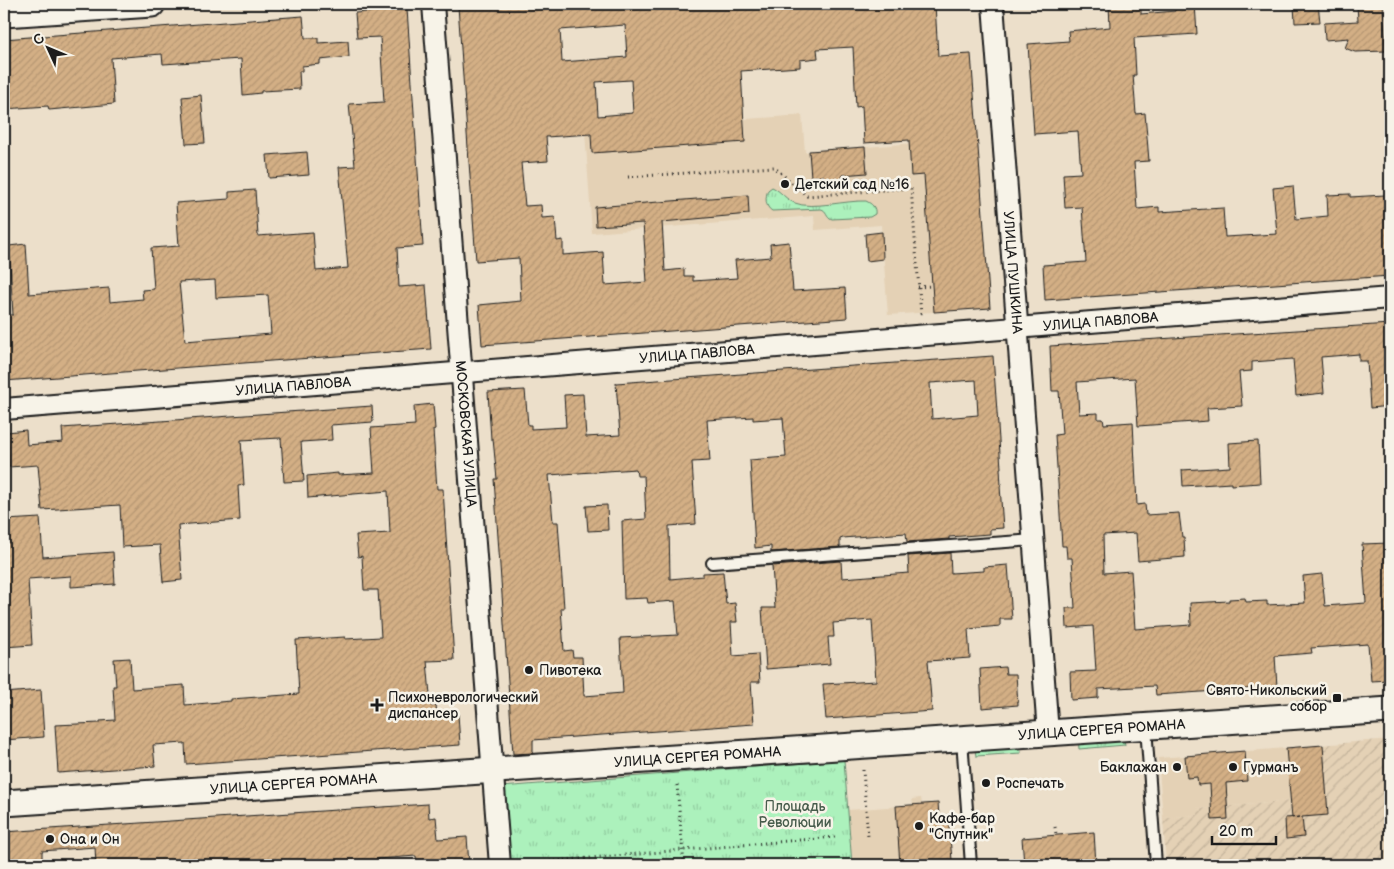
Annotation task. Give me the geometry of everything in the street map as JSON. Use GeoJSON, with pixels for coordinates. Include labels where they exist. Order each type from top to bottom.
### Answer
{"type":"FeatureCollection","features":[{"type":"Feature","properties":{"kind":"street"},"geometry":{"type":"LineString","coordinates":[[4,14],[152,4]]}},
{"type":"Feature","properties":{"kind":"street","name":"МОСКОВСКАЯ УЛИЦА"},"geometry":{"type":"LineString","coordinates":[[433,4],[500,865]]}},
{"type":"Feature","properties":{"kind":"street","name":"УЛИЦА ПУШКИНА"},"geometry":{"type":"LineString","coordinates":[[993,4],[1048,733]]}},
{"type":"Feature","properties":{"kind":"street","name":"УЛИЦА ПАВЛОВА"},"geometry":{"type":"LineString","coordinates":[[4,409],[1390,298]]}},
{"type":"Feature","properties":{"kind":"street","name":"УЛИЦА СЕРГЕЯ РОМАНА"},"geometry":{"type":"LineString","coordinates":[[4,803],[1390,710]]}},
{"type":"Feature","properties":{"kind":"lane"},"geometry":{"type":"LineString","coordinates":[[712,563],[1034,540]]}},
{"type":"Feature","properties":{"kind":"lane"},"geometry":{"type":"LineString","coordinates":[[1146,726],[1156,865]]}},
{"type":"Feature","properties":{"kind":"lane"},"geometry":{"type":"LineString","coordinates":[[962,739],[971,865]]}},
{"type":"Feature","properties":{"kind":"path"},"geometry":{"type":"LineString","coordinates":[[628,177],[774,167],[807,196],[912,188],[922,335]]}},
{"type":"Feature","properties":{"kind":"path"},"geometry":{"type":"LineString","coordinates":[[918,287],[932,286]]}},
{"type":"Feature","properties":{"kind":"path"},"geometry":{"type":"LineString","coordinates":[[863,770],[868,837]]}},
{"type":"Feature","properties":{"kind":"path"},"geometry":{"type":"LineString","coordinates":[[678,785],[684,865]]}},
{"type":"Feature","properties":{"kind":"path"},"geometry":{"type":"LineString","coordinates":[[1056,827],[1056,835]]}},
{"type":"Feature","properties":{"kind":"path"},"geometry":{"type":"LineString","coordinates":[[520,864],[835,837]]}},
{"type":"Feature","properties":{"kind":"shaded area","name":"Детский сад №16"},"geometry":{"type":"Polygon","coordinates":[[[802,115],[805,152],[977,138],[990,308],[888,315],[881,225],[815,230],[814,216],[592,233],[585,131],[802,115]]]}},
{"type":"Feature","properties":{"kind":"shaded area"},"geometry":{"type":"Polygon","coordinates":[[[1390,739],[1390,865],[1166,865],[1163,818],[1198,815],[1198,809],[1290,801],[1286,748],[1390,739]]]}},
{"type":"Feature","properties":{"kind":"shaded area"},"geometry":{"type":"Polygon","coordinates":[[[1286,748],[1291,801],[1198,809],[1198,815],[1163,818],[1158,758],[1286,748]]]}},
{"type":"Feature","properties":{"kind":"shaded area"},"geometry":{"type":"Polygon","coordinates":[[[921,798],[922,804],[938,803],[939,816],[948,815],[952,859],[957,865],[852,865],[848,810],[913,805],[912,799],[921,798]]]}},
{"type":"Feature","properties":{"kind":"green space"},"geometry":{"type":"Polygon","coordinates":[[[772,187],[792,202],[802,205],[866,201],[873,206],[875,214],[870,217],[832,219],[821,209],[772,211],[768,207],[766,199],[768,190],[772,187]]]}},
{"type":"Feature","properties":{"kind":"green space"},"geometry":{"type":"Polygon","coordinates":[[[1078,736],[1124,739],[1125,745],[1079,749],[1078,736]]]}},
{"type":"Feature","properties":{"kind":"green space"},"geometry":{"type":"Polygon","coordinates":[[[1020,740],[1021,753],[976,756],[975,750],[1020,740]]]}},
{"type":"Feature","properties":{"kind":"green space","name":"Площадь Революции"},"geometry":{"type":"Polygon","coordinates":[[[844,760],[852,865],[508,865],[501,787],[844,760]]]}},
{"type":"Feature","properties":{"kind":"building"},"geometry":{"type":"Polygon","coordinates":[[[496,4],[843,4],[843,7],[935,4],[938,56],[971,54],[990,308],[934,312],[924,175],[911,176],[909,140],[864,143],[862,106],[856,107],[853,47],[817,49],[818,58],[800,60],[800,67],[741,71],[745,142],[592,153],[591,134],[546,137],[548,161],[521,163],[525,206],[541,205],[542,218],[555,217],[557,241],[563,240],[563,255],[603,252],[605,285],[647,282],[643,223],[596,226],[595,207],[748,195],[749,214],[662,222],[665,271],[684,269],[684,276],[693,276],[693,281],[737,278],[735,260],[771,257],[770,244],[789,242],[793,291],[845,288],[847,318],[482,345],[479,305],[521,301],[519,258],[476,261],[458,6],[496,4]],[[625,25],[560,30],[562,62],[627,57],[625,25]],[[631,80],[596,82],[598,116],[633,113],[631,80]]]}},
{"type":"Feature","properties":{"kind":"building"},"geometry":{"type":"Polygon","coordinates":[[[1109,4],[1141,4],[1141,14],[1175,11],[1175,4],[1195,4],[1197,34],[1134,38],[1136,75],[1133,75],[1136,114],[1145,113],[1149,161],[1134,162],[1137,209],[1159,207],[1159,212],[1223,208],[1225,237],[1277,234],[1273,188],[1293,186],[1296,219],[1328,216],[1327,195],[1350,194],[1350,197],[1385,195],[1388,236],[1390,236],[1390,276],[1045,300],[1043,265],[1086,262],[1082,207],[1065,208],[1063,174],[1081,173],[1078,131],[1034,134],[1028,44],[1069,41],[1068,31],[1110,27],[1109,4]]]}},
{"type":"Feature","properties":{"kind":"building"},"geometry":{"type":"Polygon","coordinates":[[[1318,4],[1320,22],[1295,23],[1294,5],[1318,4]]]}},
{"type":"Feature","properties":{"kind":"building"},"geometry":{"type":"Polygon","coordinates":[[[1383,4],[1386,51],[1355,52],[1345,48],[1349,38],[1325,40],[1324,23],[1358,21],[1357,5],[1383,4]]]}},
{"type":"Feature","properties":{"kind":"building"},"geometry":{"type":"Polygon","coordinates":[[[407,9],[423,246],[397,248],[399,287],[426,285],[431,349],[4,381],[4,315],[13,315],[9,246],[26,244],[29,294],[109,288],[110,302],[143,299],[142,290],[154,289],[151,248],[179,246],[176,203],[229,199],[229,192],[255,190],[258,236],[313,232],[316,271],[348,268],[339,167],[355,166],[349,104],[384,102],[380,37],[357,38],[355,13],[407,9]],[[215,280],[179,282],[185,341],[271,334],[268,295],[216,298],[215,280]]]}},
{"type":"Feature","properties":{"kind":"building"},"geometry":{"type":"Polygon","coordinates":[[[303,16],[305,38],[318,38],[318,43],[348,41],[349,57],[320,60],[320,64],[302,66],[302,71],[299,71],[300,89],[261,91],[261,93],[243,95],[241,59],[163,64],[162,54],[111,58],[114,104],[49,110],[48,106],[4,109],[4,39],[303,16]]]}},
{"type":"Feature","properties":{"kind":"building"},"geometry":{"type":"Polygon","coordinates":[[[201,95],[205,143],[186,144],[182,97],[201,95]]]}},
{"type":"Feature","properties":{"kind":"building"},"geometry":{"type":"Polygon","coordinates":[[[865,147],[867,173],[842,175],[843,180],[824,182],[824,176],[811,177],[809,151],[865,147]]]}},
{"type":"Feature","properties":{"kind":"building"},"geometry":{"type":"Polygon","coordinates":[[[307,152],[309,175],[269,178],[267,155],[307,152]]]}},
{"type":"Feature","properties":{"kind":"building"},"geometry":{"type":"Polygon","coordinates":[[[882,232],[883,259],[867,261],[865,234],[882,232]]]}},
{"type":"Feature","properties":{"kind":"building"},"geometry":{"type":"Polygon","coordinates":[[[1390,324],[1390,406],[1370,408],[1367,361],[1359,361],[1359,354],[1321,357],[1324,393],[1296,396],[1293,359],[1252,362],[1252,371],[1239,372],[1242,406],[1207,408],[1208,421],[1138,426],[1135,378],[1077,382],[1079,414],[1098,413],[1098,419],[1103,419],[1104,424],[1133,422],[1137,505],[1145,504],[1146,515],[1179,513],[1182,537],[1184,537],[1185,557],[1138,561],[1136,533],[1103,535],[1104,573],[1131,571],[1135,629],[1191,625],[1190,603],[1229,601],[1229,599],[1245,598],[1246,602],[1267,601],[1267,605],[1305,603],[1303,576],[1322,574],[1325,606],[1366,603],[1362,544],[1390,543],[1390,680],[1371,681],[1368,644],[1311,648],[1312,653],[1275,656],[1277,687],[1156,695],[1155,686],[1098,689],[1098,698],[1071,700],[1070,672],[1096,671],[1093,626],[1067,628],[1066,608],[1075,608],[1072,558],[1067,558],[1066,546],[1062,546],[1055,435],[1062,434],[1059,391],[1052,391],[1050,346],[1390,324]]]}},
{"type":"Feature","properties":{"kind":"building"},"geometry":{"type":"Polygon","coordinates":[[[993,356],[1003,528],[990,529],[990,534],[949,537],[949,539],[907,542],[906,533],[843,538],[840,539],[840,547],[771,552],[771,546],[755,548],[750,460],[786,457],[783,418],[753,420],[753,417],[707,420],[710,461],[692,462],[696,524],[669,526],[670,579],[703,576],[703,573],[723,572],[726,604],[735,603],[737,622],[731,622],[733,656],[758,654],[760,682],[751,682],[754,724],[533,740],[533,753],[513,754],[494,479],[497,479],[493,439],[491,439],[488,392],[525,390],[528,425],[531,425],[531,429],[566,427],[564,395],[583,394],[586,437],[620,435],[616,383],[993,356]],[[976,380],[930,383],[932,419],[978,415],[976,380]],[[636,469],[549,475],[553,522],[558,522],[564,608],[561,608],[564,651],[572,650],[573,657],[582,657],[584,696],[623,693],[620,638],[678,635],[675,601],[648,603],[647,598],[624,599],[622,521],[646,519],[644,476],[637,476],[636,469]]]}},
{"type":"Feature","properties":{"kind":"building"},"geometry":{"type":"Polygon","coordinates":[[[433,404],[437,489],[443,489],[454,660],[427,661],[431,706],[436,705],[437,715],[458,714],[460,745],[186,764],[185,743],[153,745],[155,766],[58,773],[55,725],[100,723],[100,721],[115,720],[113,686],[116,686],[114,659],[130,658],[132,689],[184,685],[185,705],[231,701],[231,699],[299,694],[296,640],[381,637],[378,590],[364,590],[362,556],[358,557],[356,535],[390,533],[388,491],[308,498],[307,476],[338,473],[338,475],[374,473],[371,428],[415,425],[414,406],[433,404]]]}},
{"type":"Feature","properties":{"kind":"building"},"geometry":{"type":"Polygon","coordinates":[[[372,406],[373,422],[331,425],[332,440],[301,442],[304,481],[284,482],[281,438],[241,440],[244,485],[238,486],[240,520],[178,525],[182,580],[163,582],[160,545],[122,547],[120,505],[42,510],[38,465],[9,467],[7,432],[26,430],[27,445],[63,442],[62,428],[372,406]]]}},
{"type":"Feature","properties":{"kind":"building"},"geometry":{"type":"Polygon","coordinates":[[[1258,441],[1260,483],[1183,486],[1182,470],[1230,467],[1229,443],[1258,441]]]}},
{"type":"Feature","properties":{"kind":"building"},"geometry":{"type":"Polygon","coordinates":[[[607,505],[608,530],[588,531],[586,506],[607,505]]]}},
{"type":"Feature","properties":{"kind":"building"},"geometry":{"type":"Polygon","coordinates":[[[40,518],[43,557],[113,552],[115,584],[71,587],[71,576],[28,579],[32,645],[4,647],[4,544],[8,544],[6,520],[40,518]]]}},
{"type":"Feature","properties":{"kind":"building"},"geometry":{"type":"Polygon","coordinates":[[[950,553],[951,573],[984,571],[984,567],[1008,565],[1012,619],[1000,619],[1000,626],[968,629],[970,658],[928,661],[932,711],[826,719],[823,684],[876,681],[872,620],[833,623],[834,637],[828,637],[830,664],[766,669],[762,608],[775,608],[772,566],[841,561],[842,578],[909,573],[908,556],[950,553]]]}},
{"type":"Feature","properties":{"kind":"building"},"geometry":{"type":"Polygon","coordinates":[[[1005,667],[1006,674],[1016,674],[1018,705],[982,708],[980,669],[1005,667]]]}},
{"type":"Feature","properties":{"kind":"building"},"geometry":{"type":"Polygon","coordinates":[[[41,690],[44,737],[4,740],[4,693],[41,690]]]}},
{"type":"Feature","properties":{"kind":"building"},"geometry":{"type":"Polygon","coordinates":[[[1323,745],[1328,815],[1302,817],[1304,837],[1286,839],[1285,818],[1292,818],[1286,748],[1323,745]]]}},
{"type":"Feature","properties":{"kind":"building"},"geometry":{"type":"Polygon","coordinates":[[[1245,751],[1247,781],[1226,783],[1228,819],[1212,820],[1210,784],[1198,785],[1197,777],[1187,778],[1185,756],[1245,751]]]}},
{"type":"Feature","properties":{"kind":"building","name":"Кафе-бар \"Спутник\""},"geometry":{"type":"Polygon","coordinates":[[[938,803],[939,816],[948,815],[952,860],[927,861],[927,865],[900,865],[896,806],[938,803]]]}},
{"type":"Feature","properties":{"kind":"building"},"geometry":{"type":"Polygon","coordinates":[[[428,804],[429,818],[436,817],[438,839],[467,837],[469,865],[417,865],[416,856],[378,859],[379,865],[96,865],[95,847],[42,851],[42,860],[4,865],[4,832],[428,804]]]}},
{"type":"Feature","properties":{"kind":"building"},"geometry":{"type":"Polygon","coordinates":[[[1094,832],[1096,865],[1024,865],[1022,838],[1094,832]]]}},
{"type":"Feature","properties":{"kind":"place","name":"Детский сад №16"},"geometry":{"type":"Point","coordinates":[785,184]}},
{"type":"Feature","properties":{"kind":"place","name":"Пивотека"},"geometry":{"type":"Point","coordinates":[529,670]}},
{"type":"Feature","properties":{"kind":"place","name":"Свято-Никольский собор"},"geometry":{"type":"Point","coordinates":[1337,698]}},
{"type":"Feature","properties":{"kind":"place","name":"Психоневрологический диспансер"},"geometry":{"type":"Point","coordinates":[377,705]}},
{"type":"Feature","properties":{"kind":"place","name":"Баклажан"},"geometry":{"type":"Point","coordinates":[1177,767]}},
{"type":"Feature","properties":{"kind":"place","name":"Гурманъ"},"geometry":{"type":"Point","coordinates":[1233,767]}},
{"type":"Feature","properties":{"kind":"place","name":"Роспечать"},"geometry":{"type":"Point","coordinates":[986,783]}},
{"type":"Feature","properties":{"kind":"place","name":"Кафе-бар \"Спутник\""},"geometry":{"type":"Point","coordinates":[919,826]}},
{"type":"Feature","properties":{"kind":"place","name":"Она и Он"},"geometry":{"type":"Point","coordinates":[50,839]}}]}
